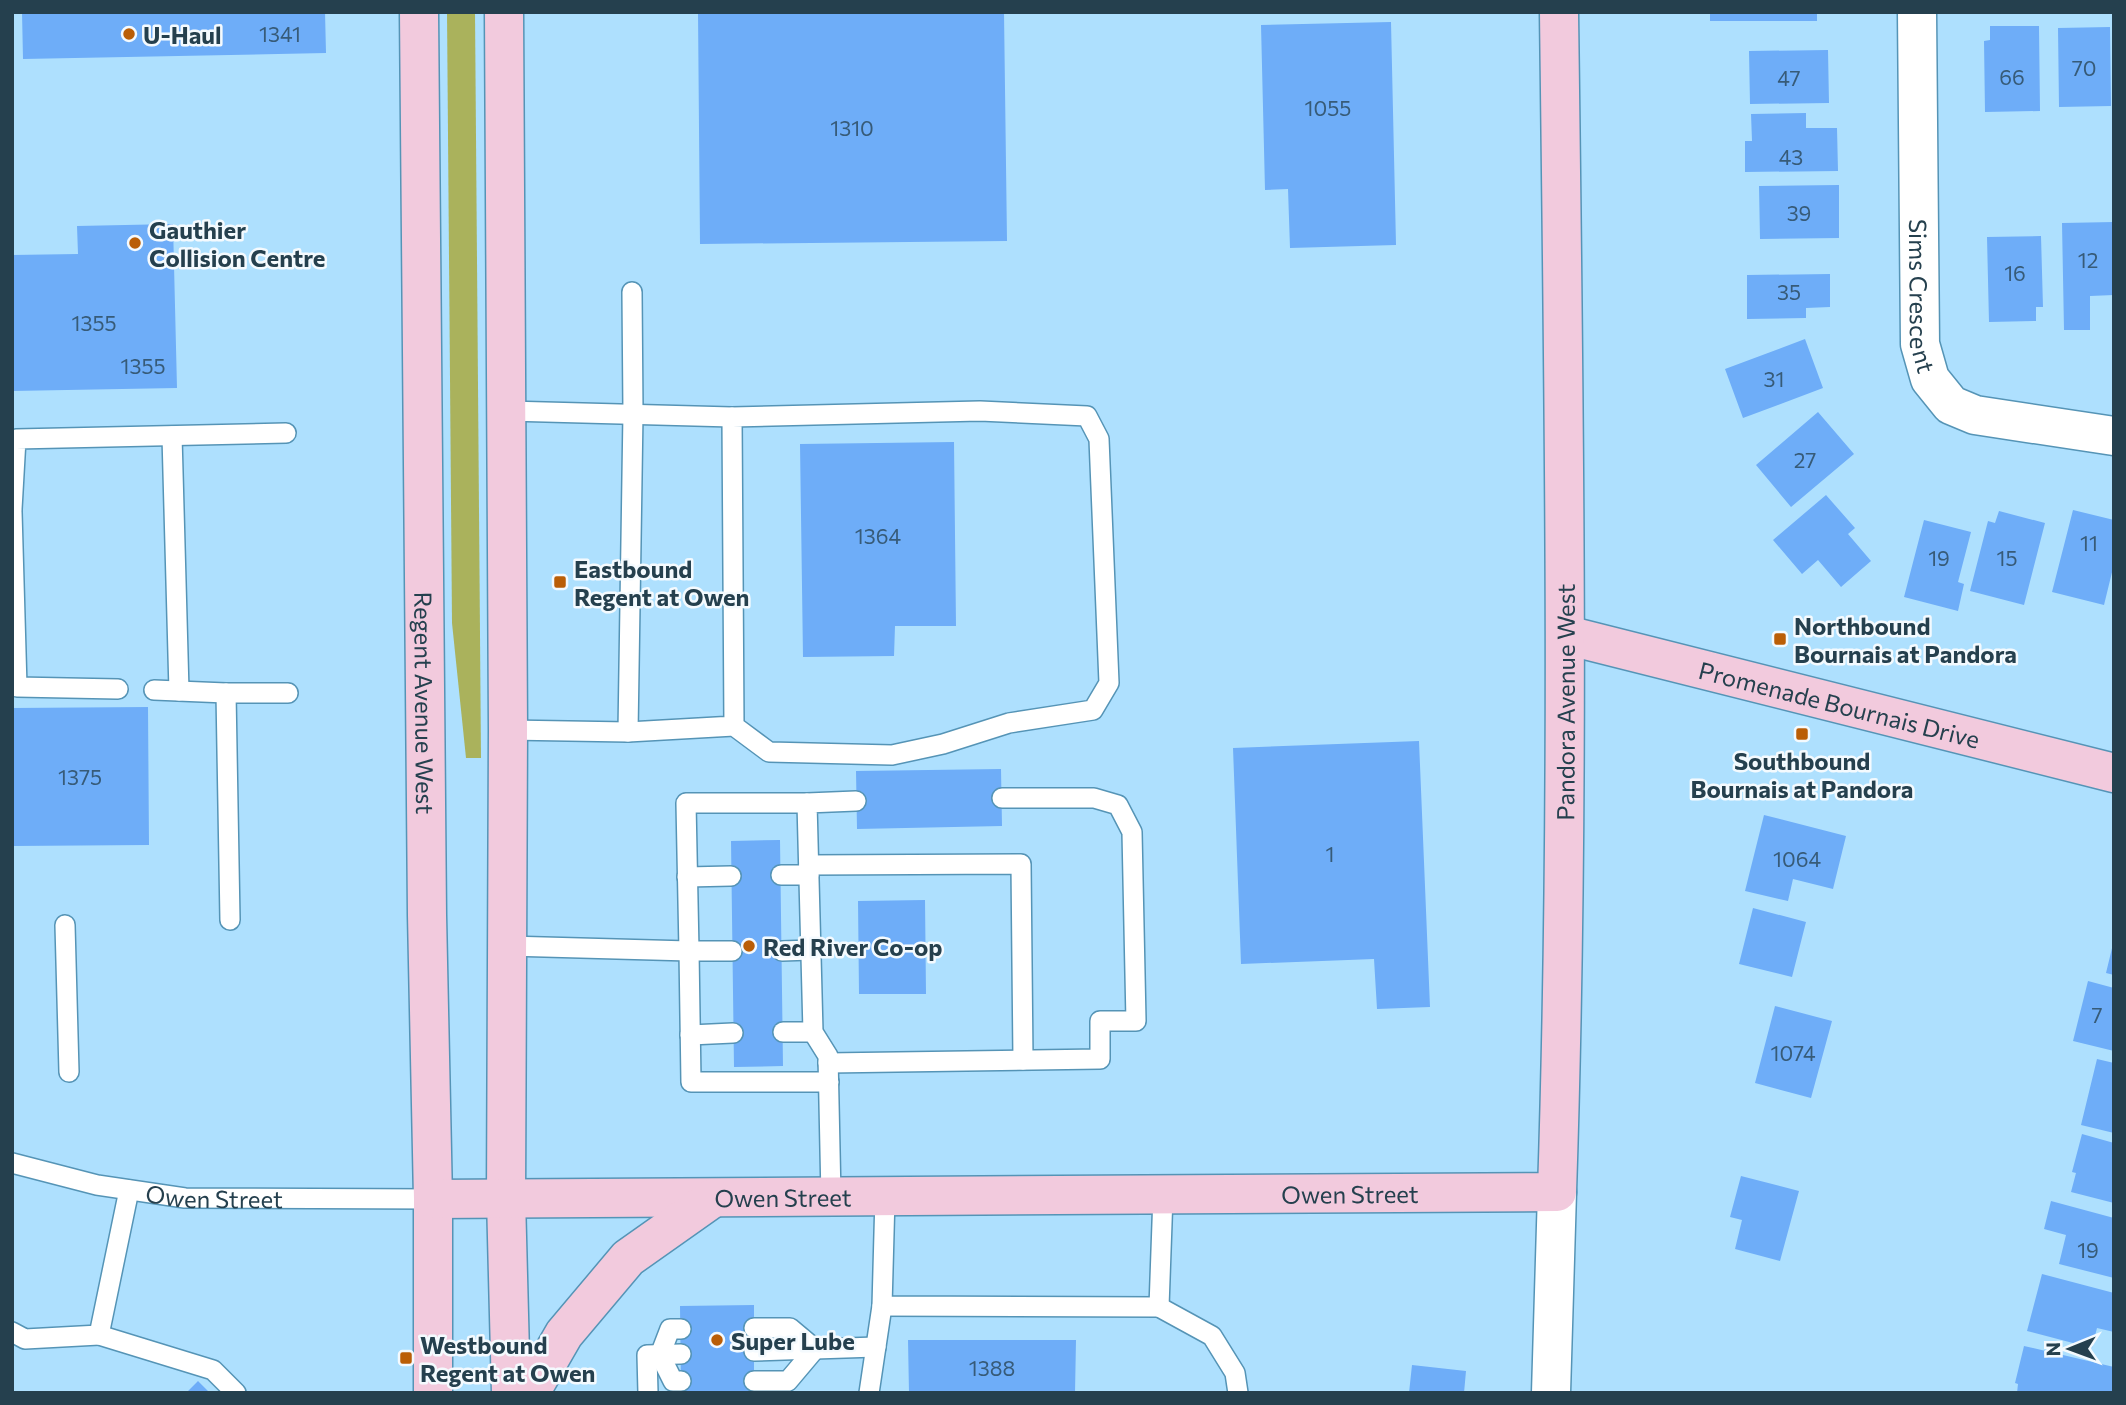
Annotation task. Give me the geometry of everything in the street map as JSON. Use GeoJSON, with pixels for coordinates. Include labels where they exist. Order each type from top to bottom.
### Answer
{"type":"FeatureCollection","features":[{"type":"Feature","properties":{"kind":"main road","name":"Regent Avenue West"},"geometry":{"type":"LineString","coordinates":[[419,12],[433,1393]]}},
{"type":"Feature","properties":{"kind":"main road"},"geometry":{"type":"LineString","coordinates":[[504,12],[508,730],[506,1198],[511,1393]]}},
{"type":"Feature","properties":{"kind":"main road","name":"Pandora Avenue West"},"geometry":{"type":"LineString","coordinates":[[1557,1192],[1566,635],[1559,12]]}},
{"type":"Feature","properties":{"kind":"main road","name":"Promenade Bournais Drive"},"geometry":{"type":"LineString","coordinates":[[1566,635],[2114,773]]}},
{"type":"Feature","properties":{"kind":"main road","name":"Owen Street"},"geometry":{"type":"LineString","coordinates":[[433,1199],[1557,1192]]}},
{"type":"Feature","properties":{"kind":"main road"},"geometry":{"type":"LineString","coordinates":[[530,1393],[564,1334],[628,1258],[712,1198]]}},
{"type":"Feature","properties":{"kind":"street","name":"Sims Crescent"},"geometry":{"type":"LineString","coordinates":[[1917,12],[1920,344],[1930,379],[1951,405],[1975,415],[2114,436]]}},
{"type":"Feature","properties":{"kind":"street","name":"Pandora Avenue West"},"geometry":{"type":"LineString","coordinates":[[1551,1393],[1557,1192]]}},
{"type":"Feature","properties":{"kind":"lane"},"geometry":{"type":"LineString","coordinates":[[628,732],[632,292]]}},
{"type":"Feature","properties":{"kind":"lane"},"geometry":{"type":"LineString","coordinates":[[505,411],[732,417],[980,411],[1087,416],[1099,439],[1109,682],[1093,710],[1009,723],[943,744],[892,754],[769,752],[734,726],[628,732],[508,730]]}},
{"type":"Feature","properties":{"kind":"lane"},"geometry":{"type":"LineString","coordinates":[[732,417],[734,726]]}},
{"type":"Feature","properties":{"kind":"lane"},"geometry":{"type":"LineString","coordinates":[[118,689],[17,687],[12,511],[16,439],[286,433]]}},
{"type":"Feature","properties":{"kind":"lane"},"geometry":{"type":"LineString","coordinates":[[172,436],[179,691]]}},
{"type":"Feature","properties":{"kind":"lane"},"geometry":{"type":"LineString","coordinates":[[154,690],[288,694]]}},
{"type":"Feature","properties":{"kind":"lane"},"geometry":{"type":"LineString","coordinates":[[226,693],[230,920]]}},
{"type":"Feature","properties":{"kind":"lane"},"geometry":{"type":"LineString","coordinates":[[856,801],[686,803],[691,1082],[1023,1060],[1100,1059],[1100,1021],[1136,1021],[1132,832],[1118,805],[1094,798],[1002,798]]}},
{"type":"Feature","properties":{"kind":"lane"},"geometry":{"type":"LineString","coordinates":[[807,803],[813,1032],[828,1056],[831,1197]]}},
{"type":"Feature","properties":{"kind":"lane"},"geometry":{"type":"LineString","coordinates":[[781,876],[809,870],[1021,864],[1023,1060]]}},
{"type":"Feature","properties":{"kind":"lane"},"geometry":{"type":"LineString","coordinates":[[687,877],[731,876]]}},
{"type":"Feature","properties":{"kind":"lane"},"geometry":{"type":"LineString","coordinates":[[65,925],[69,1072]]}},
{"type":"Feature","properties":{"kind":"lane"},"geometry":{"type":"LineString","coordinates":[[506,946],[732,951]]}},
{"type":"Feature","properties":{"kind":"lane"},"geometry":{"type":"LineString","coordinates":[[782,951],[811,950]]}},
{"type":"Feature","properties":{"kind":"lane"},"geometry":{"type":"LineString","coordinates":[[783,1032],[813,1032]]}},
{"type":"Feature","properties":{"kind":"lane"},"geometry":{"type":"LineString","coordinates":[[690,1035],[733,1033]]}},
{"type":"Feature","properties":{"kind":"lane","name":"Owen Street"},"geometry":{"type":"LineString","coordinates":[[12,1163],[97,1185],[185,1198],[433,1199]]}},
{"type":"Feature","properties":{"kind":"lane"},"geometry":{"type":"LineString","coordinates":[[99,1335],[129,1190]]}},
{"type":"Feature","properties":{"kind":"lane"},"geometry":{"type":"LineString","coordinates":[[1159,1307],[1163,1195]]}},
{"type":"Feature","properties":{"kind":"lane"},"geometry":{"type":"LineString","coordinates":[[869,1393],[882,1307],[885,1197]]}},
{"type":"Feature","properties":{"kind":"lane"},"geometry":{"type":"LineString","coordinates":[[882,1307],[1159,1307],[1212,1336],[1235,1373],[1238,1393]]}},
{"type":"Feature","properties":{"kind":"lane"},"geometry":{"type":"LineString","coordinates":[[754,1328],[790,1328],[815,1349]]}},
{"type":"Feature","properties":{"kind":"lane"},"geometry":{"type":"LineString","coordinates":[[681,1329],[670,1329],[660,1355],[673,1381],[681,1381]]}},
{"type":"Feature","properties":{"kind":"lane"},"geometry":{"type":"LineString","coordinates":[[12,1332],[25,1339],[99,1335],[213,1370],[236,1393]]}},
{"type":"Feature","properties":{"kind":"lane"},"geometry":{"type":"LineString","coordinates":[[754,1352],[876,1347]]}},
{"type":"Feature","properties":{"kind":"lane"},"geometry":{"type":"LineString","coordinates":[[754,1381],[788,1381],[815,1349]]}},
{"type":"Feature","properties":{"kind":"lane"},"geometry":{"type":"LineString","coordinates":[[648,1393],[647,1356],[681,1354]]}},
{"type":"Feature","properties":{"kind":"green space"},"geometry":{"type":"Polygon","coordinates":[[[447,12],[475,12],[481,758],[466,758],[452,623],[447,12]]]}},
{"type":"Feature","properties":{"kind":"building","name":"U-Haul"},"geometry":{"type":"Polygon","coordinates":[[[22,12],[325,12],[326,53],[23,59],[22,12]]]}},
{"type":"Feature","properties":{"kind":"building"},"geometry":{"type":"Polygon","coordinates":[[[698,12],[1004,12],[1007,241],[700,244],[698,12]]]}},
{"type":"Feature","properties":{"kind":"building"},"geometry":{"type":"Polygon","coordinates":[[[1710,12],[1817,12],[1817,21],[1710,21],[1710,12]]]}},
{"type":"Feature","properties":{"kind":"building"},"geometry":{"type":"Polygon","coordinates":[[[1391,22],[1396,245],[1290,248],[1288,189],[1265,190],[1261,25],[1391,22]]]}},
{"type":"Feature","properties":{"kind":"building"},"geometry":{"type":"Polygon","coordinates":[[[1990,26],[2039,26],[2040,111],[1985,112],[1984,41],[1990,40],[1990,26]]]}},
{"type":"Feature","properties":{"kind":"building"},"geometry":{"type":"Polygon","coordinates":[[[2110,27],[2111,106],[2059,107],[2058,28],[2110,27]]]}},
{"type":"Feature","properties":{"kind":"building"},"geometry":{"type":"Polygon","coordinates":[[[1828,50],[1829,103],[1750,104],[1749,51],[1828,50]]]}},
{"type":"Feature","properties":{"kind":"building"},"geometry":{"type":"Polygon","coordinates":[[[1806,113],[1806,128],[1837,128],[1838,171],[1745,172],[1745,141],[1752,141],[1751,114],[1806,113]]]}},
{"type":"Feature","properties":{"kind":"building"},"geometry":{"type":"Polygon","coordinates":[[[1839,185],[1839,238],[1760,239],[1759,186],[1839,185]]]}},
{"type":"Feature","properties":{"kind":"building"},"geometry":{"type":"Polygon","coordinates":[[[2114,222],[2114,295],[2090,296],[2090,330],[2064,330],[2062,223],[2114,222]]]}},
{"type":"Feature","properties":{"kind":"building"},"geometry":{"type":"Polygon","coordinates":[[[173,224],[177,388],[12,391],[12,255],[78,254],[77,226],[173,224]]]}},
{"type":"Feature","properties":{"kind":"building"},"geometry":{"type":"Polygon","coordinates":[[[2041,236],[2043,307],[2036,307],[2036,321],[1989,322],[1987,237],[2041,236]]]}},
{"type":"Feature","properties":{"kind":"building"},"geometry":{"type":"Polygon","coordinates":[[[1830,274],[1830,307],[1806,308],[1806,318],[1747,319],[1747,275],[1830,274]]]}},
{"type":"Feature","properties":{"kind":"building"},"geometry":{"type":"Polygon","coordinates":[[[1805,339],[1823,388],[1743,418],[1725,369],[1805,339]]]}},
{"type":"Feature","properties":{"kind":"building"},"geometry":{"type":"Polygon","coordinates":[[[1818,412],[1854,454],[1791,507],[1756,465],[1818,412]]]}},
{"type":"Feature","properties":{"kind":"building"},"geometry":{"type":"Polygon","coordinates":[[[954,442],[956,626],[895,626],[894,656],[803,657],[800,444],[954,442]]]}},
{"type":"Feature","properties":{"kind":"building"},"geometry":{"type":"Polygon","coordinates":[[[1826,495],[1855,528],[1848,534],[1871,561],[1841,587],[1818,560],[1802,574],[1773,540],[1826,495]]]}},
{"type":"Feature","properties":{"kind":"building"},"geometry":{"type":"Polygon","coordinates":[[[2073,510],[2114,520],[2114,564],[2104,605],[2052,592],[2073,510]]]}},
{"type":"Feature","properties":{"kind":"building"},"geometry":{"type":"Polygon","coordinates":[[[1999,511],[2045,523],[2024,605],[1970,591],[1988,521],[1995,523],[1999,511]]]}},
{"type":"Feature","properties":{"kind":"building"},"geometry":{"type":"Polygon","coordinates":[[[1924,520],[1971,532],[1958,582],[1964,584],[1958,611],[1904,597],[1924,520]]]}},
{"type":"Feature","properties":{"kind":"building"},"geometry":{"type":"Polygon","coordinates":[[[148,707],[149,845],[12,846],[12,708],[148,707]]]}},
{"type":"Feature","properties":{"kind":"building"},"geometry":{"type":"Polygon","coordinates":[[[1419,741],[1430,1007],[1377,1009],[1374,959],[1241,964],[1233,748],[1419,741]]]}},
{"type":"Feature","properties":{"kind":"building"},"geometry":{"type":"Polygon","coordinates":[[[1001,769],[1002,826],[857,829],[856,771],[1001,769]]]}},
{"type":"Feature","properties":{"kind":"building"},"geometry":{"type":"Polygon","coordinates":[[[1764,815],[1846,836],[1833,889],[1793,879],[1788,901],[1745,891],[1764,815]]]}},
{"type":"Feature","properties":{"kind":"building"},"geometry":{"type":"Polygon","coordinates":[[[780,840],[783,1066],[734,1067],[731,841],[780,840]]]}},
{"type":"Feature","properties":{"kind":"building"},"geometry":{"type":"Polygon","coordinates":[[[925,900],[926,994],[859,994],[858,901],[925,900]]]}},
{"type":"Feature","properties":{"kind":"building"},"geometry":{"type":"Polygon","coordinates":[[[1753,908],[1806,922],[1792,977],[1739,964],[1753,908]]]}},
{"type":"Feature","properties":{"kind":"building"},"geometry":{"type":"Polygon","coordinates":[[[2114,945],[2114,975],[2106,973],[2114,945]]]}},
{"type":"Feature","properties":{"kind":"building"},"geometry":{"type":"Polygon","coordinates":[[[2088,981],[2114,988],[2114,1051],[2073,1041],[2088,981]]]}},
{"type":"Feature","properties":{"kind":"building"},"geometry":{"type":"Polygon","coordinates":[[[1775,1006],[1832,1021],[1811,1098],[1755,1083],[1775,1006]]]}},
{"type":"Feature","properties":{"kind":"building"},"geometry":{"type":"Polygon","coordinates":[[[2097,1059],[2114,1063],[2114,1133],[2081,1125],[2097,1059]]]}},
{"type":"Feature","properties":{"kind":"building"},"geometry":{"type":"Polygon","coordinates":[[[2082,1134],[2114,1143],[2114,1203],[2071,1192],[2076,1173],[2072,1172],[2082,1134]]]}},
{"type":"Feature","properties":{"kind":"building"},"geometry":{"type":"Polygon","coordinates":[[[1741,1176],[1799,1191],[1780,1261],[1735,1249],[1742,1220],[1730,1217],[1741,1176]]]}},
{"type":"Feature","properties":{"kind":"building"},"geometry":{"type":"Polygon","coordinates":[[[2051,1201],[2114,1218],[2114,1278],[2059,1264],[2066,1235],[2044,1229],[2051,1201]]]}},
{"type":"Feature","properties":{"kind":"building"},"geometry":{"type":"Polygon","coordinates":[[[2042,1274],[2114,1293],[2114,1332],[2097,1328],[2092,1348],[2027,1331],[2042,1274]]]}},
{"type":"Feature","properties":{"kind":"building","name":"Super Lube"},"geometry":{"type":"Polygon","coordinates":[[[754,1305],[754,1393],[681,1393],[680,1306],[754,1305]]]}},
{"type":"Feature","properties":{"kind":"building"},"geometry":{"type":"Polygon","coordinates":[[[908,1340],[1076,1340],[1075,1393],[909,1393],[908,1340]]]}},
{"type":"Feature","properties":{"kind":"building"},"geometry":{"type":"Polygon","coordinates":[[[2024,1346],[2114,1367],[2114,1393],[2017,1393],[2018,1384],[2015,1383],[2024,1346]]]}},
{"type":"Feature","properties":{"kind":"building"},"geometry":{"type":"Polygon","coordinates":[[[1412,1365],[1466,1371],[1464,1393],[1409,1393],[1412,1365]]]}},
{"type":"Feature","properties":{"kind":"building"},"geometry":{"type":"Polygon","coordinates":[[[198,1381],[210,1393],[186,1393],[198,1381]]]}},
{"type":"Feature","properties":{"kind":"place","name":"U-Haul"},"geometry":{"type":"Point","coordinates":[129,34]}},
{"type":"Feature","properties":{"kind":"place","name":"Gauthier Collision Centre"},"geometry":{"type":"Point","coordinates":[135,243]}},
{"type":"Feature","properties":{"kind":"place","name":"Eastbound Regent at Owen"},"geometry":{"type":"Point","coordinates":[560,582]}},
{"type":"Feature","properties":{"kind":"place","name":"Northbound Bournais at Pandora"},"geometry":{"type":"Point","coordinates":[1780,639]}},
{"type":"Feature","properties":{"kind":"place","name":"Southbound Bournais at Pandora"},"geometry":{"type":"Point","coordinates":[1802,734]}},
{"type":"Feature","properties":{"kind":"place","name":"Red River Co-op"},"geometry":{"type":"Point","coordinates":[749,946]}},
{"type":"Feature","properties":{"kind":"place","name":"Super Lube"},"geometry":{"type":"Point","coordinates":[717,1340]}},
{"type":"Feature","properties":{"kind":"place","name":"Westbound Regent at Owen"},"geometry":{"type":"Point","coordinates":[406,1358]}}]}
